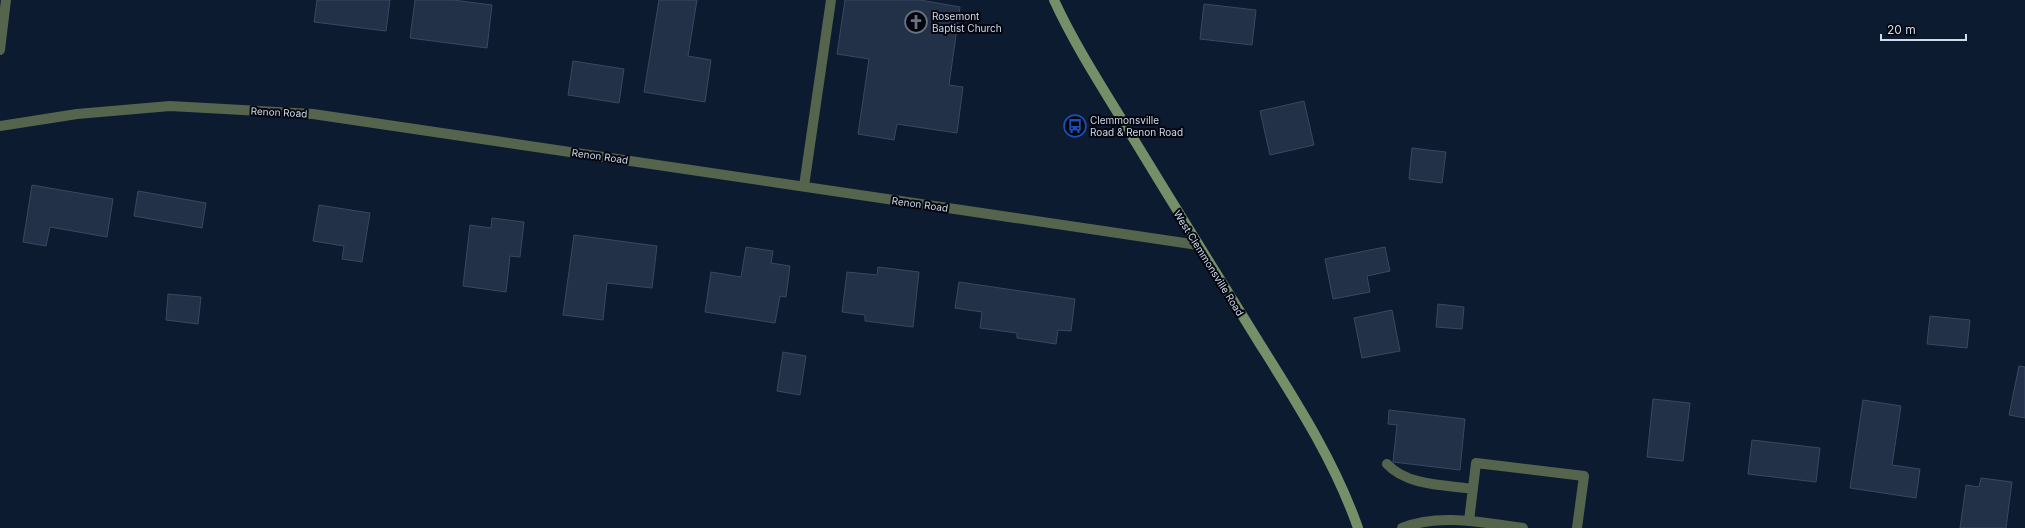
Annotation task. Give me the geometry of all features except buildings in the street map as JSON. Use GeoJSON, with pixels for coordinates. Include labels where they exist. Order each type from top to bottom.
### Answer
{"type":"FeatureCollection","features":[{"type":"Feature","properties":{"kind":"main road","name":"West Clemmonsville Road"},"geometry":{"type":"LineString","coordinates":[[1054,0],[1064,22],[1104,92],[1324,449],[1351,508],[1358,528]]}},
{"type":"Feature","properties":{"kind":"street"},"geometry":{"type":"LineString","coordinates":[[0,50],[6,0]]}},
{"type":"Feature","properties":{"kind":"street"},"geometry":{"type":"LineString","coordinates":[[804,186],[831,0]]}},
{"type":"Feature","properties":{"kind":"street","name":"Renon Road"},"geometry":{"type":"LineString","coordinates":[[0,126],[77,114],[170,106],[313,114],[1198,245]]}},
{"type":"Feature","properties":{"kind":"street"},"geometry":{"type":"LineString","coordinates":[[1469,521],[1476,463],[1584,476],[1577,528]]}},
{"type":"Feature","properties":{"kind":"street"},"geometry":{"type":"LineString","coordinates":[[1387,464],[1392,470],[1410,479],[1473,489]]}},
{"type":"Feature","properties":{"kind":"street"},"geometry":{"type":"LineString","coordinates":[[1402,528],[1438,521],[1469,521],[1523,528]]}},
{"type":"Feature","properties":{"kind":"place","name":"Rosemont Baptist Church"},"geometry":{"type":"Point","coordinates":[916,22]}},
{"type":"Feature","properties":{"kind":"place","name":"Clemmonsville Road & Renon Road"},"geometry":{"type":"Point","coordinates":[1075,126]}}]}
